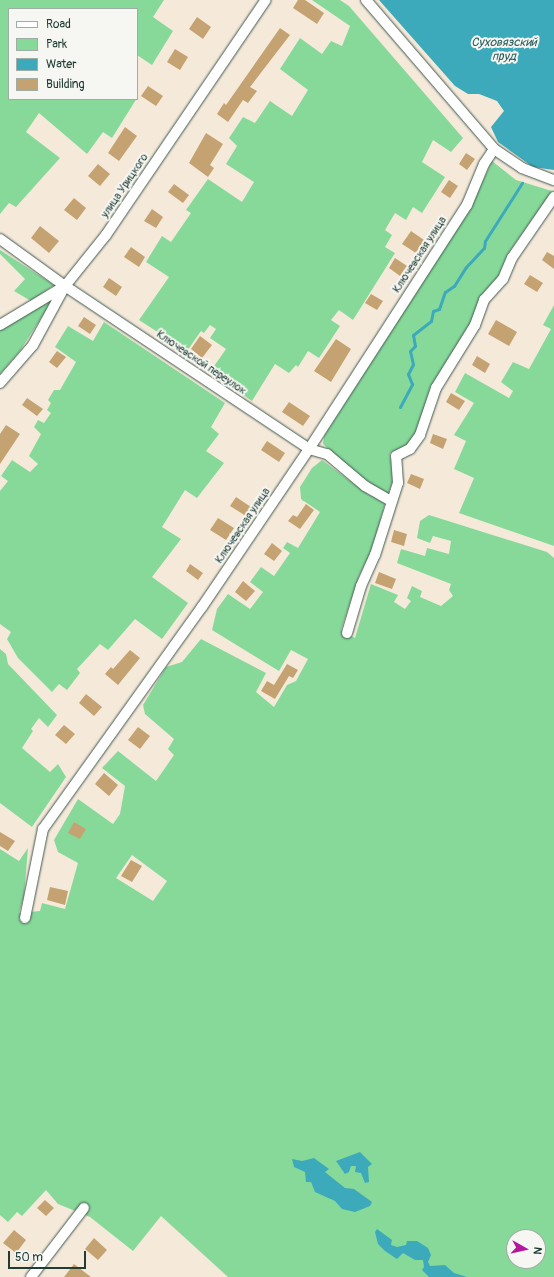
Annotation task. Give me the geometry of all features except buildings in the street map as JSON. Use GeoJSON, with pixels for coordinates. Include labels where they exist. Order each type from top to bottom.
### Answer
{"type":"FeatureCollection","features":[{"type":"Feature","properties":{"kind":"street","name":"улица Урицкого"},"geometry":{"type":"LineString","coordinates":[[0,383],[33,346],[65,286],[106,235],[266,0]]}},
{"type":"Feature","properties":{"kind":"street"},"geometry":{"type":"LineString","coordinates":[[366,0],[494,149],[522,168],[554,180]]}},
{"type":"Feature","properties":{"kind":"street","name":"Ключевская улица"},"geometry":{"type":"LineString","coordinates":[[25,918],[43,829],[202,607],[309,449],[466,204],[484,164],[494,149]]}},
{"type":"Feature","properties":{"kind":"street"},"geometry":{"type":"LineString","coordinates":[[347,634],[398,483],[396,456],[410,449],[420,435],[436,388],[475,324],[484,300],[503,279],[512,258],[554,197]]}},
{"type":"Feature","properties":{"kind":"street","name":"Ключевской переулок"},"geometry":{"type":"LineString","coordinates":[[0,239],[65,286],[309,449],[327,454],[365,486],[391,501]]}},
{"type":"Feature","properties":{"kind":"street"},"geometry":{"type":"LineString","coordinates":[[0,326],[65,286]]}},
{"type":"Feature","properties":{"kind":"street"},"geometry":{"type":"LineString","coordinates":[[30,1277],[84,1208]]}},
{"type":"Feature","properties":{"kind":"green space"},"geometry":{"type":"Polygon","coordinates":[[[0,0],[164,0],[153,17],[173,31],[152,65],[138,56],[138,8],[8,8],[8,100],[136,100],[112,138],[103,132],[87,154],[39,113],[26,132],[60,158],[16,207],[9,203],[0,214],[0,0]]]}},
{"type":"Feature","properties":{"kind":"green space"},"geometry":{"type":"Polygon","coordinates":[[[312,0],[340,0],[349,6],[463,138],[451,152],[433,140],[422,162],[445,177],[422,213],[413,207],[406,220],[395,213],[385,230],[392,235],[385,247],[395,253],[353,320],[339,310],[331,320],[340,326],[319,358],[308,351],[298,367],[296,365],[289,373],[275,364],[252,401],[210,372],[226,349],[210,338],[216,329],[210,325],[204,333],[201,331],[187,351],[139,320],[169,277],[146,262],[162,236],[171,242],[191,213],[186,210],[208,179],[242,202],[254,182],[226,164],[237,146],[229,138],[243,117],[255,123],[270,101],[292,116],[308,90],[280,69],[300,38],[322,54],[331,41],[342,46],[350,26],[312,0]]]}},
{"type":"Feature","properties":{"kind":"green space"},"geometry":{"type":"Polygon","coordinates":[[[492,161],[516,180],[552,191],[508,254],[498,277],[480,297],[470,325],[417,433],[406,446],[390,453],[393,481],[388,494],[368,482],[338,458],[323,444],[324,436],[471,207],[492,161]]]}},
{"type":"Feature","properties":{"kind":"green space"},"geometry":{"type":"Polygon","coordinates":[[[0,250],[54,285],[31,301],[14,291],[25,279],[0,254],[0,250]]]}},
{"type":"Feature","properties":{"kind":"green space"},"geometry":{"type":"Polygon","coordinates":[[[54,298],[20,351],[0,374],[0,330],[54,298]]]}},
{"type":"Feature","properties":{"kind":"green space"},"geometry":{"type":"Polygon","coordinates":[[[554,305],[554,546],[459,513],[474,478],[454,469],[466,441],[454,435],[474,403],[455,392],[465,373],[509,398],[513,391],[501,382],[513,362],[529,369],[551,329],[543,325],[554,305]]]}},
{"type":"Feature","properties":{"kind":"green space"},"geometry":{"type":"Polygon","coordinates":[[[104,322],[225,403],[211,427],[219,434],[206,451],[224,463],[197,498],[185,490],[162,527],[181,539],[152,577],[188,603],[162,639],[135,619],[108,650],[100,644],[77,669],[80,673],[67,690],[59,684],[52,692],[18,658],[7,639],[11,632],[0,624],[0,491],[8,481],[1,476],[12,460],[30,472],[38,464],[29,456],[41,434],[34,427],[38,420],[44,423],[51,413],[47,410],[51,403],[48,400],[54,390],[60,390],[76,362],[55,347],[68,326],[93,341],[104,322]]]}},
{"type":"Feature","properties":{"kind":"green space"},"geometry":{"type":"Polygon","coordinates":[[[322,460],[366,493],[385,503],[373,548],[359,576],[341,630],[355,638],[371,584],[398,595],[394,602],[405,609],[411,601],[407,598],[412,586],[422,591],[420,597],[441,606],[453,596],[449,590],[451,584],[397,563],[401,549],[425,556],[427,548],[449,554],[451,541],[433,536],[430,543],[417,538],[420,521],[429,515],[547,552],[554,558],[554,1277],[228,1277],[161,1216],[133,1251],[90,1217],[58,1204],[46,1190],[22,1216],[17,1212],[8,1222],[0,1215],[0,849],[19,861],[28,848],[24,896],[19,913],[40,911],[42,903],[65,909],[78,863],[58,852],[54,840],[78,799],[113,824],[120,814],[125,786],[102,768],[118,751],[156,781],[174,755],[168,749],[174,739],[145,714],[143,705],[166,667],[182,662],[201,639],[266,673],[256,692],[274,707],[287,685],[296,681],[308,659],[291,650],[279,671],[212,630],[217,609],[228,594],[250,609],[263,592],[250,582],[261,567],[274,576],[290,553],[283,548],[287,542],[298,548],[320,512],[301,499],[300,487],[312,468],[322,460]],[[132,855],[116,878],[153,901],[167,881],[132,855]]]}},
{"type":"Feature","properties":{"kind":"green space"},"geometry":{"type":"Polygon","coordinates":[[[0,649],[6,654],[8,664],[57,715],[48,727],[39,718],[31,729],[33,731],[22,748],[50,772],[58,764],[66,777],[32,827],[0,803],[0,649]]]}},
{"type":"Feature","properties":{"kind":"water","name":"Суховязский пруд"},"geometry":{"type":"Polygon","coordinates":[[[379,0],[554,0],[554,170],[533,167],[498,142],[491,127],[504,111],[497,101],[479,94],[468,94],[455,86],[379,0]]]}},
{"type":"Feature","properties":{"kind":"water"},"geometry":{"type":"Polygon","coordinates":[[[360,1152],[372,1164],[368,1167],[369,1182],[365,1183],[361,1173],[355,1172],[356,1166],[351,1166],[349,1172],[345,1174],[336,1161],[360,1152]]]}},
{"type":"Feature","properties":{"kind":"water"},"geometry":{"type":"Polygon","coordinates":[[[314,1158],[329,1169],[325,1172],[345,1188],[354,1189],[372,1202],[370,1206],[355,1212],[342,1209],[335,1201],[315,1192],[311,1182],[306,1182],[305,1172],[294,1167],[292,1159],[302,1161],[314,1158]]]}},
{"type":"Feature","properties":{"kind":"water"},"geometry":{"type":"Polygon","coordinates":[[[377,1229],[392,1240],[391,1245],[397,1247],[406,1245],[407,1241],[417,1241],[428,1248],[431,1255],[428,1262],[430,1266],[445,1265],[454,1273],[467,1277],[429,1277],[422,1270],[424,1267],[423,1260],[415,1260],[403,1253],[397,1259],[385,1251],[378,1244],[375,1232],[377,1229]]]}},
{"type":"Feature","properties":{"kind":"waterway"},"geometry":{"type":"LineString","coordinates":[[400,407],[412,384],[408,374],[413,364],[410,351],[415,346],[413,335],[431,321],[433,311],[439,309],[445,292],[454,286],[466,267],[484,248],[485,241],[522,183]]}}]}
